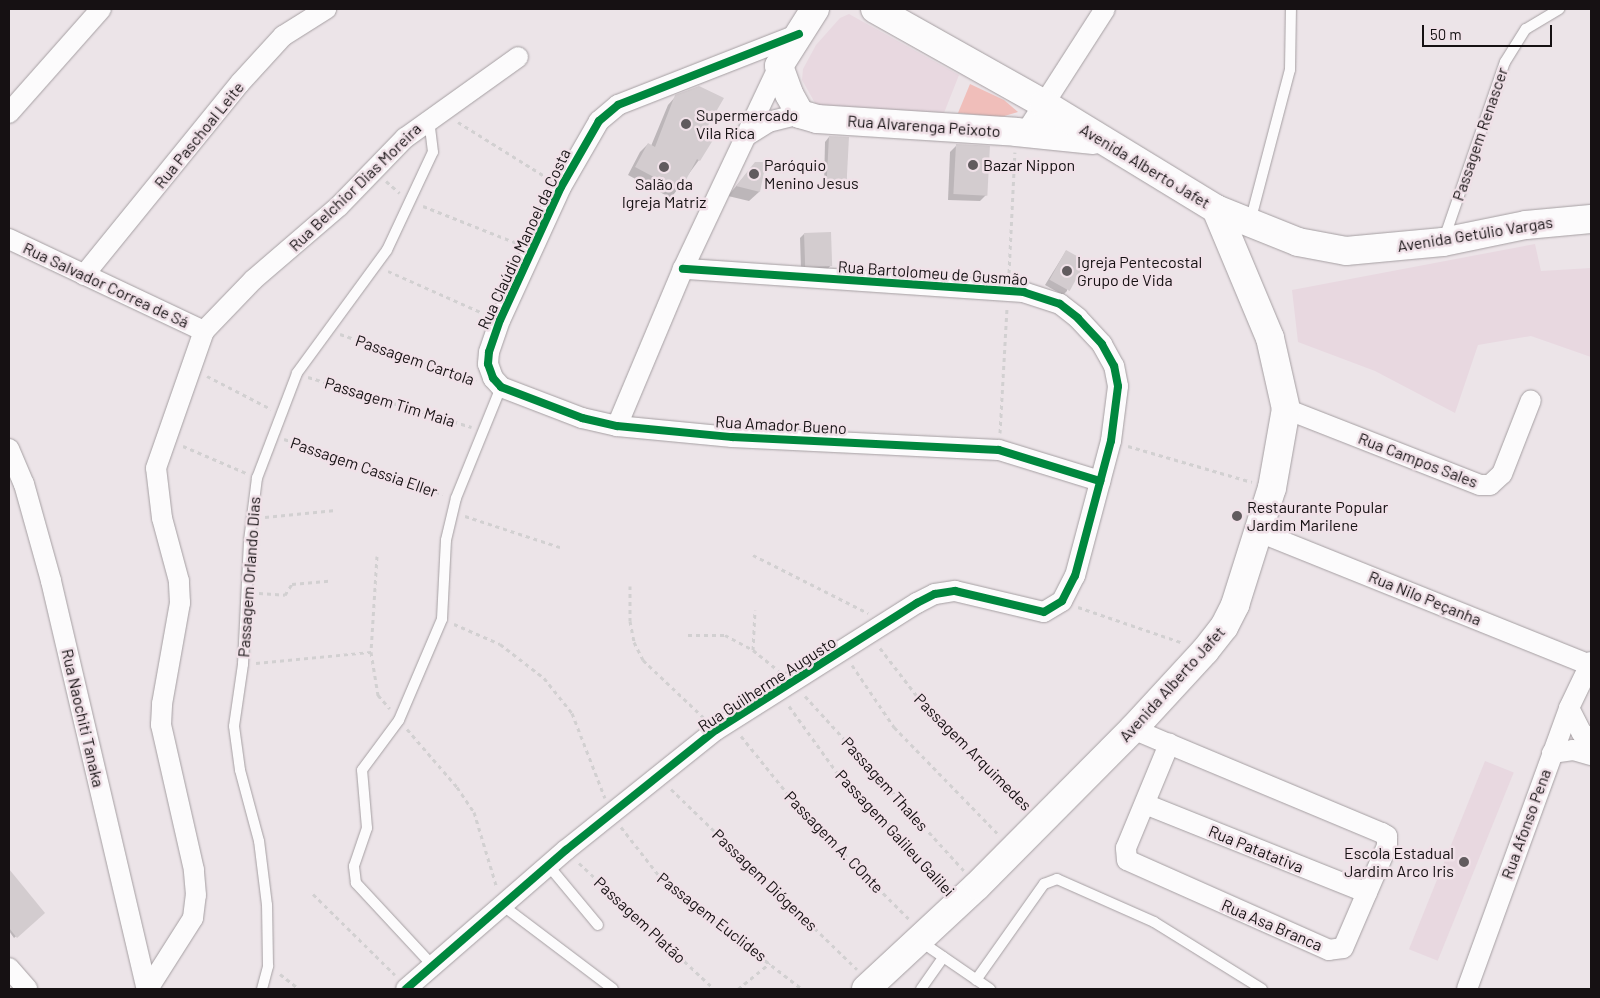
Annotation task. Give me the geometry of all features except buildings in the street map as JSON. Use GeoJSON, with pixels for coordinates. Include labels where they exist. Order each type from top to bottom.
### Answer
{"type":"FeatureCollection","features":[{"type":"Feature","properties":{"kind":"street"},"geometry":{"type":"LineString","coordinates":[[9,113],[101,9]]}},
{"type":"Feature","properties":{"kind":"street","name":"Rua Paschoal Leite"},"geometry":{"type":"LineString","coordinates":[[84,275],[252,70],[283,36],[326,9]]}},
{"type":"Feature","properties":{"kind":"street"},"geometry":{"type":"LineString","coordinates":[[617,426],[683,269],[746,136],[780,66],[815,9]]}},
{"type":"Feature","properties":{"kind":"street","name":"Avenida Alberto Jafet"},"geometry":{"type":"LineString","coordinates":[[870,986],[968,895],[1133,729],[1205,651],[1224,627],[1235,605],[1260,532],[1272,488],[1286,409],[1270,338],[1216,209],[1101,141],[1044,104],[876,9]]}},
{"type":"Feature","properties":{"kind":"street"},"geometry":{"type":"LineString","coordinates":[[1026,132],[1105,9]]}},
{"type":"Feature","properties":{"kind":"street","name":"Rua Claúdio Manoel da Costa"},"geometry":{"type":"LineString","coordinates":[[500,388],[489,371],[489,352],[500,320],[561,187],[599,121],[618,105],[799,34]]}},
{"type":"Feature","properties":{"kind":"street","name":"Rua Belchior Dias Moreira"},"geometry":{"type":"LineString","coordinates":[[204,331],[253,280],[303,240],[373,170],[434,114],[518,57]]}},
{"type":"Feature","properties":{"kind":"street"},"geometry":{"type":"LineString","coordinates":[[746,136],[768,122],[800,114],[788,94],[780,66]]}},
{"type":"Feature","properties":{"kind":"street","name":"Rua Alvarenga Peixoto"},"geometry":{"type":"LineString","coordinates":[[800,114],[817,119],[1026,132],[1101,141]]}},
{"type":"Feature","properties":{"kind":"street","name":"Avenida Getúlio Vargas"},"geometry":{"type":"LineString","coordinates":[[1216,209],[1249,224],[1298,242],[1346,251],[1443,242],[1526,225],[1591,219]]}},
{"type":"Feature","properties":{"kind":"street","name":"Rua Salvador Correa de Sá"},"geometry":{"type":"LineString","coordinates":[[9,239],[204,331]]}},
{"type":"Feature","properties":{"kind":"street","name":"Rua Bartolomeu de Gusmão"},"geometry":{"type":"LineString","coordinates":[[683,269],[1038,295],[1060,304],[1078,318],[1102,344],[1114,366],[1118,386],[1111,441],[1075,576],[1062,602]]}},
{"type":"Feature","properties":{"kind":"street"},"geometry":{"type":"LineString","coordinates":[[147,989],[193,918],[196,895],[194,870],[161,725],[162,704],[180,603],[179,581],[157,483],[156,468],[164,437],[204,331]]}},
{"type":"Feature","properties":{"kind":"street","name":"Rua Amador Bueno"},"geometry":{"type":"LineString","coordinates":[[500,388],[582,418],[617,426],[732,436],[999,450],[1100,480]]}},
{"type":"Feature","properties":{"kind":"street","name":"Rua Campos Sales"},"geometry":{"type":"LineString","coordinates":[[1286,409],[1480,485],[1497,481],[1502,474],[1531,400]]}},
{"type":"Feature","properties":{"kind":"street","name":"Rua Naochiti Tanaka"},"geometry":{"type":"LineString","coordinates":[[9,450],[24,484],[51,581],[147,989]]}},
{"type":"Feature","properties":{"kind":"street","name":"Rua Nilo Peçanha"},"geometry":{"type":"LineString","coordinates":[[1260,532],[1591,664]]}},
{"type":"Feature","properties":{"kind":"street","name":"Rua Guilherme Augusto"},"geometry":{"type":"LineString","coordinates":[[407,988],[434,967],[566,850],[723,725],[843,652],[886,622],[935,594],[955,592],[978,594],[1038,612],[1052,610],[1062,602]]}},
{"type":"Feature","properties":{"kind":"street","name":"Rua Afonso Pena"},"geometry":{"type":"LineString","coordinates":[[1467,989],[1569,708],[1591,664]]}},
{"type":"Feature","properties":{"kind":"street"},"geometry":{"type":"LineString","coordinates":[[1569,708],[1582,733],[1591,738]]}},
{"type":"Feature","properties":{"kind":"street","name":"Rua Asa Branca"},"geometry":{"type":"LineString","coordinates":[[1133,729],[1382,832],[1387,836],[1387,846],[1343,948],[1329,950],[1127,860],[1126,848],[1169,744]]}},
{"type":"Feature","properties":{"kind":"street"},"geometry":{"type":"LineString","coordinates":[[1552,753],[1573,750],[1591,755]]}},
{"type":"Feature","properties":{"kind":"street","name":"Rua Patatativa"},"geometry":{"type":"LineString","coordinates":[[1145,804],[1367,893]]}},
{"type":"Feature","properties":{"kind":"street"},"geometry":{"type":"LineString","coordinates":[[9,968],[27,989]]}},
{"type":"Feature","properties":{"kind":"lane"},"geometry":{"type":"LineString","coordinates":[[1249,224],[1290,70],[1291,9]]}},
{"type":"Feature","properties":{"kind":"lane","name":"Passagem Renascer"},"geometry":{"type":"LineString","coordinates":[[1443,242],[1505,62],[1526,29],[1559,9]]}},
{"type":"Feature","properties":{"kind":"lane","name":"Passagem Orlando Dias"},"geometry":{"type":"LineString","coordinates":[[262,989],[268,966],[267,905],[259,841],[234,744],[234,726],[243,664],[249,592],[252,518],[257,478],[280,413],[297,373],[377,267],[433,152],[434,114]]}},
{"type":"Feature","properties":{"kind":"lane"},"geometry":{"type":"LineString","coordinates":[[434,967],[356,883],[353,874],[367,828],[362,770],[399,720],[442,619],[443,567],[452,512],[500,388]]}},
{"type":"Feature","properties":{"kind":"lane"},"geometry":{"type":"LineString","coordinates":[[548,865],[598,925]]}},
{"type":"Feature","properties":{"kind":"lane"},"geometry":{"type":"LineString","coordinates":[[976,980],[1044,884],[1057,879],[1154,922],[1262,989]]}},
{"type":"Feature","properties":{"kind":"lane"},"geometry":{"type":"LineString","coordinates":[[502,905],[613,989]]}},
{"type":"Feature","properties":{"kind":"lane"},"geometry":{"type":"LineString","coordinates":[[923,938],[943,957],[990,989]]}},
{"type":"Feature","properties":{"kind":"lane"},"geometry":{"type":"LineString","coordinates":[[921,989],[943,957]]}},
{"type":"Feature","properties":{"kind":"path"},"geometry":{"type":"LineString","coordinates":[[434,114],[561,187]]}},
{"type":"Feature","properties":{"kind":"path"},"geometry":{"type":"LineString","coordinates":[[373,170],[408,200],[532,248]]}},
{"type":"Feature","properties":{"kind":"path"},"geometry":{"type":"LineString","coordinates":[[377,267],[500,320]]}},
{"type":"Feature","properties":{"kind":"path"},"geometry":{"type":"LineString","coordinates":[[191,368],[280,413]]}},
{"type":"Feature","properties":{"kind":"path"},"geometry":{"type":"LineString","coordinates":[[164,437],[257,478]]}},
{"type":"Feature","properties":{"kind":"path"},"geometry":{"type":"LineString","coordinates":[[1111,441],[1272,488]]}},
{"type":"Feature","properties":{"kind":"path"},"geometry":{"type":"LineString","coordinates":[[252,518],[336,510]]}},
{"type":"Feature","properties":{"kind":"path"},"geometry":{"type":"LineString","coordinates":[[452,512],[560,547]]}},
{"type":"Feature","properties":{"kind":"path"},"geometry":{"type":"LineString","coordinates":[[377,556],[371,652],[378,695],[457,787],[474,812],[502,905]]}},
{"type":"Feature","properties":{"kind":"path"},"geometry":{"type":"LineString","coordinates":[[753,556],[886,622]]}},
{"type":"Feature","properties":{"kind":"path"},"geometry":{"type":"LineString","coordinates":[[249,592],[286,595],[292,584],[329,581]]}},
{"type":"Feature","properties":{"kind":"path"},"geometry":{"type":"LineString","coordinates":[[1062,602],[1205,651]]}},
{"type":"Feature","properties":{"kind":"path"},"geometry":{"type":"LineString","coordinates":[[754,650],[755,610]]}},
{"type":"Feature","properties":{"kind":"path"},"geometry":{"type":"LineString","coordinates":[[688,635],[725,636],[754,650],[785,686]]}},
{"type":"Feature","properties":{"kind":"path"},"geometry":{"type":"LineString","coordinates":[[243,664],[371,652]]}},
{"type":"Feature","properties":{"kind":"path"},"geometry":{"type":"LineString","coordinates":[[843,652],[894,727],[1013,850]]}},
{"type":"Feature","properties":{"kind":"path"},"geometry":{"type":"LineString","coordinates":[[313,894],[407,988]]}},
{"type":"Feature","properties":{"kind":"path"},"geometry":{"type":"LineString","coordinates":[[738,989],[770,963]]}},
{"type":"Feature","properties":{"kind":"path"},"geometry":{"type":"LineString","coordinates":[[268,966],[299,989]]}},
{"type":"Feature","properties":{"kind":"shaded area"},"geometry":{"type":"Polygon","coordinates":[[[849,14],[959,75],[944,113],[819,110],[802,80],[803,69],[816,45],[840,18],[849,14]]]}},
{"type":"Feature","properties":{"kind":"shaded area"},"geometry":{"type":"Polygon","coordinates":[[[970,84],[1004,100],[1018,112],[1001,117],[958,113],[970,84]]]}},
{"type":"Feature","properties":{"kind":"shaded area"},"geometry":{"type":"Polygon","coordinates":[[[1535,244],[1541,271],[1591,268],[1591,357],[1531,336],[1478,345],[1455,413],[1375,371],[1298,342],[1292,290],[1535,244]]]}},
{"type":"Feature","properties":{"kind":"shaded area","name":"Escola Estadual Jardim Arco Iris"},"geometry":{"type":"Polygon","coordinates":[[[1485,761],[1514,773],[1438,961],[1409,949],[1485,761]]]}},
{"type":"Feature","properties":{"kind":"cycle path"},"geometry":{"type":"LineString","coordinates":[[799,34],[618,105],[599,121],[561,187],[500,320],[489,352],[488,364],[493,378],[501,387],[582,418],[617,426],[732,437],[999,450],[1100,481]]}},
{"type":"Feature","properties":{"kind":"cycle path"},"geometry":{"type":"LineString","coordinates":[[406,989],[566,850],[716,730],[917,603],[935,594],[955,591],[1044,612],[1062,601],[1075,576],[1111,441],[1118,386],[1114,366],[1102,344],[1078,318],[1060,304],[1024,292],[683,269]]}},
{"type":"Feature","properties":{"kind":"place","name":"Supermercado Vila Rica"},"geometry":{"type":"Point","coordinates":[686,124]}},
{"type":"Feature","properties":{"kind":"place","name":"Bazar Nippon"},"geometry":{"type":"Point","coordinates":[973,165]}},
{"type":"Feature","properties":{"kind":"place","name":"Salão da Igreja Matriz"},"geometry":{"type":"Point","coordinates":[664,167]}},
{"type":"Feature","properties":{"kind":"place","name":"Paróquio Menino Jesus"},"geometry":{"type":"Point","coordinates":[754,174]}},
{"type":"Feature","properties":{"kind":"place","name":"Igreja Pentecostal Grupo de Vida"},"geometry":{"type":"Point","coordinates":[1067,271]}},
{"type":"Feature","properties":{"kind":"place","name":"Restaurante Popular Jardim Marilene"},"geometry":{"type":"Point","coordinates":[1237,516]}},
{"type":"Feature","properties":{"kind":"place","name":"Escola Estadual Jardim Arco Iris"},"geometry":{"type":"Point","coordinates":[1464,862]}}]}
